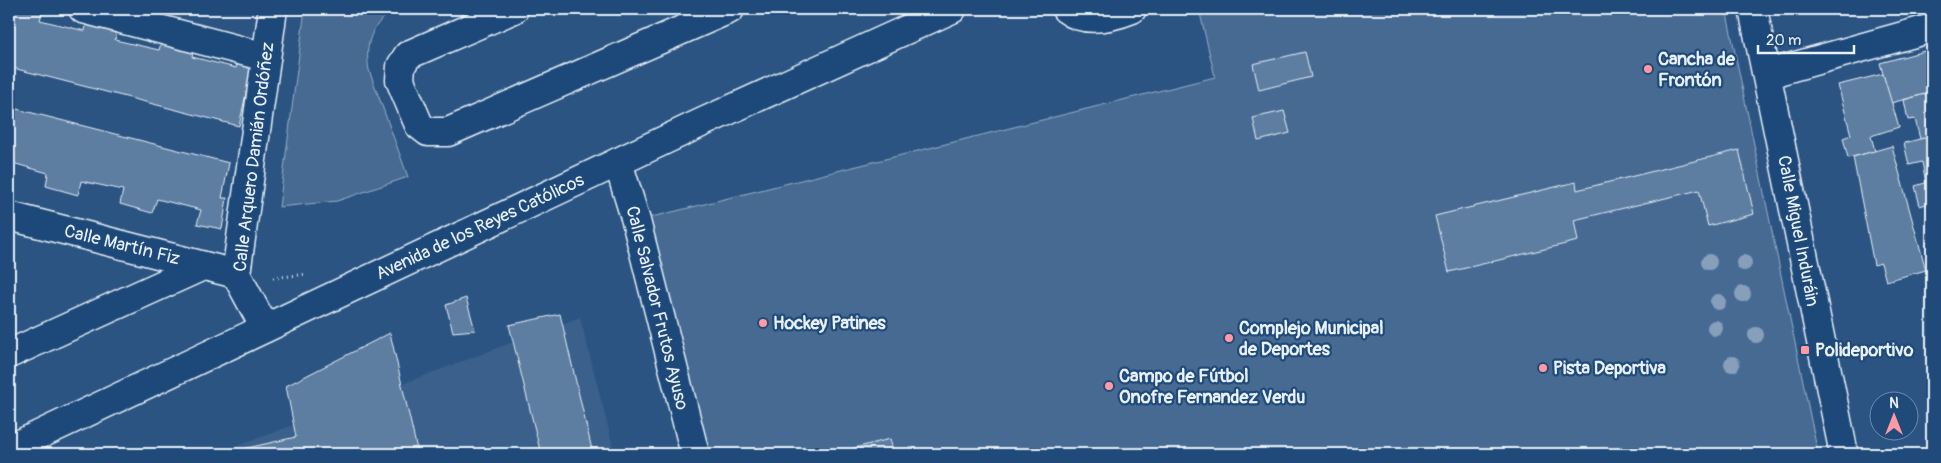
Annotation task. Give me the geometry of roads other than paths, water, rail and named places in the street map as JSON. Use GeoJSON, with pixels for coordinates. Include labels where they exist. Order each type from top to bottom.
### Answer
{"type":"FeatureCollection","features":[{"type":"Feature","properties":{"kind":"street"},"geometry":{"type":"LineString","coordinates":[[83,9],[266,57]]}},
{"type":"Feature","properties":{"kind":"street","name":"Calle Arquero Damián Ordóñez"},"geometry":{"type":"LineString","coordinates":[[265,328],[238,278],[272,9]]}},
{"type":"Feature","properties":{"kind":"street"},"geometry":{"type":"LineString","coordinates":[[514,9],[408,54],[401,66],[400,80],[419,125],[428,132],[448,132],[730,9]]}},
{"type":"Feature","properties":{"kind":"street","name":"Avenida de los Reyes Católicos"},"geometry":{"type":"LineString","coordinates":[[9,449],[703,122],[952,9]]}},
{"type":"Feature","properties":{"kind":"street"},"geometry":{"type":"LineString","coordinates":[[1066,9],[1090,18],[1112,17],[1132,9]]}},
{"type":"Feature","properties":{"kind":"street","name":"Calle Miguel Induráin"},"geometry":{"type":"LineString","coordinates":[[1753,9],[1844,454]]}},
{"type":"Feature","properties":{"kind":"street"},"geometry":{"type":"LineString","coordinates":[[1766,74],[1932,28]]}},
{"type":"Feature","properties":{"kind":"street","name":"Calle Salvador Frutos Ayuso"},"geometry":{"type":"LineString","coordinates":[[618,162],[636,222],[695,454]]}},
{"type":"Feature","properties":{"kind":"street","name":"Calle Martín Fiz"},"geometry":{"type":"LineString","coordinates":[[9,216],[203,266],[238,278]]}},
{"type":"Feature","properties":{"kind":"street"},"geometry":{"type":"LineString","coordinates":[[9,354],[203,266]]}},
{"type":"Feature","properties":{"kind":"place","name":"Cancha de Frontón"},"geometry":{"type":"Point","coordinates":[1648,69]}},
{"type":"Feature","properties":{"kind":"place","name":"Hockey Patines"},"geometry":{"type":"Point","coordinates":[763,323]}},
{"type":"Feature","properties":{"kind":"place","name":"Complejo Municipal de Deportes"},"geometry":{"type":"Point","coordinates":[1229,338]}},
{"type":"Feature","properties":{"kind":"place","name":"Polideportivo"},"geometry":{"type":"Point","coordinates":[1805,350]}},
{"type":"Feature","properties":{"kind":"place","name":"Pista Deportiva"},"geometry":{"type":"Point","coordinates":[1543,368]}},
{"type":"Feature","properties":{"kind":"place","name":"Campo de Fútbol Onofre Fernandez Verdu"},"geometry":{"type":"Point","coordinates":[1109,386]}}]}
